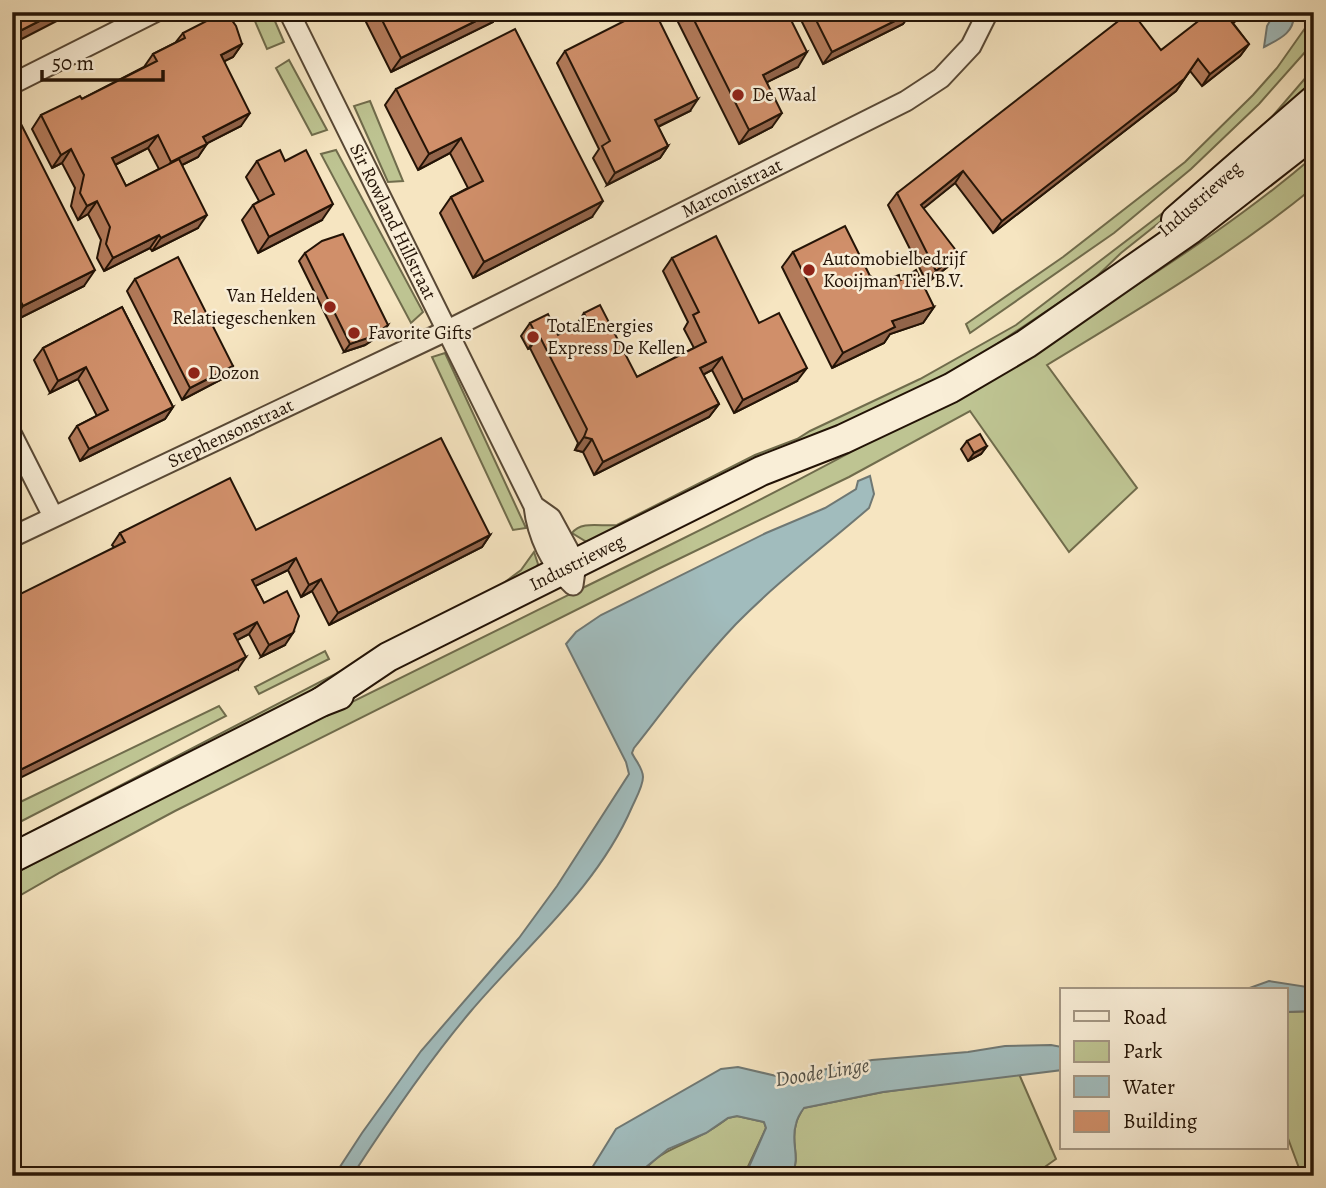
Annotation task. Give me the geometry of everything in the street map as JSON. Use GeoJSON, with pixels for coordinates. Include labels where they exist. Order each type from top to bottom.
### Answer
{"type":"FeatureCollection","features":[{"type":"Feature","properties":{"kind":"main road","name":"Industrieweg"},"geometry":{"type":"LineString","coordinates":[[1088,299],[1314,100]]}},
{"type":"Feature","properties":{"kind":"main road","name":"Industrieweg"},"geometry":{"type":"LineString","coordinates":[[12,858],[321,702],[388,657],[768,486],[843,439],[951,387],[1026,345],[1191,229],[1314,133]]}},
{"type":"Feature","properties":{"kind":"street"},"geometry":{"type":"LineString","coordinates":[[12,84],[155,12]]}},
{"type":"Feature","properties":{"kind":"street","name":"Sir Rowland Hillstraat"},"geometry":{"type":"LineString","coordinates":[[289,12],[534,506],[551,519],[569,574]]}},
{"type":"Feature","properties":{"kind":"street","name":"Marconistraat"},"geometry":{"type":"LineString","coordinates":[[448,330],[906,101],[941,78],[971,46],[988,12]]}},
{"type":"Feature","properties":{"kind":"street","name":"Stephensonstraat"},"geometry":{"type":"LineString","coordinates":[[12,537],[448,330]]}},
{"type":"Feature","properties":{"kind":"street"},"geometry":{"type":"LineString","coordinates":[[12,435],[53,516]]}},
{"type":"Feature","properties":{"kind":"green space"},"geometry":{"type":"Polygon","coordinates":[[[251,12],[271,12],[284,42],[267,49],[251,12]]]}},
{"type":"Feature","properties":{"kind":"green space"},"geometry":{"type":"Polygon","coordinates":[[[1302,12],[1314,12],[1314,42],[1259,104],[1191,169],[1114,233],[970,333],[966,324],[1063,257],[1185,162],[1277,68],[1308,24],[1302,12]]]}},
{"type":"Feature","properties":{"kind":"green space"},"geometry":{"type":"Polygon","coordinates":[[[289,60],[327,130],[312,135],[276,68],[289,60]]]}},
{"type":"Feature","properties":{"kind":"green space"},"geometry":{"type":"Polygon","coordinates":[[[1314,68],[1314,90],[1204,187],[1121,253],[1093,280],[958,370],[590,544],[572,533],[587,525],[617,525],[755,455],[797,439],[920,379],[1016,325],[1202,183],[1271,118],[1314,68]]]}},
{"type":"Feature","properties":{"kind":"green space"},"geometry":{"type":"Polygon","coordinates":[[[370,101],[403,181],[388,182],[354,106],[370,101]]]}},
{"type":"Feature","properties":{"kind":"green space"},"geometry":{"type":"Polygon","coordinates":[[[336,150],[423,312],[411,323],[321,154],[336,150]]]}},
{"type":"Feature","properties":{"kind":"green space"},"geometry":{"type":"Polygon","coordinates":[[[1314,156],[1314,187],[1250,236],[1184,281],[1047,365],[1137,488],[1069,552],[970,411],[849,477],[658,569],[175,811],[12,900],[12,875],[257,749],[724,518],[945,400],[1054,337],[1161,269],[1239,215],[1314,156]]]}},
{"type":"Feature","properties":{"kind":"green space"},"geometry":{"type":"Polygon","coordinates":[[[445,353],[526,528],[513,530],[432,357],[445,353]]]}},
{"type":"Feature","properties":{"kind":"green space"},"geometry":{"type":"Polygon","coordinates":[[[534,552],[538,564],[532,577],[12,854],[12,841],[488,595],[521,570],[534,552]]]}},
{"type":"Feature","properties":{"kind":"green space"},"geometry":{"type":"Polygon","coordinates":[[[325,651],[329,659],[259,694],[255,687],[325,651]]]}},
{"type":"Feature","properties":{"kind":"green space"},"geometry":{"type":"Polygon","coordinates":[[[219,706],[226,716],[12,826],[12,806],[219,706]]]}},
{"type":"Feature","properties":{"kind":"green space"},"geometry":{"type":"Polygon","coordinates":[[[1314,1011],[1314,1176],[1302,1176],[1288,1138],[1288,1012],[1314,1011]]]}},
{"type":"Feature","properties":{"kind":"green space"},"geometry":{"type":"Polygon","coordinates":[[[1019,1074],[1056,1159],[1032,1176],[792,1176],[796,1162],[794,1131],[803,1108],[883,1092],[1019,1074]]]}},
{"type":"Feature","properties":{"kind":"green space"},"geometry":{"type":"Polygon","coordinates":[[[737,1116],[764,1122],[766,1128],[745,1173],[739,1176],[641,1176],[661,1155],[728,1118],[737,1116]]]}},
{"type":"Feature","properties":{"kind":"water"},"geometry":{"type":"Polygon","coordinates":[[[1275,12],[1293,12],[1292,25],[1285,34],[1264,47],[1267,26],[1275,12]]]}},
{"type":"Feature","properties":{"kind":"water"},"geometry":{"type":"Polygon","coordinates":[[[870,476],[874,494],[869,508],[784,579],[736,624],[696,669],[634,748],[632,753],[643,774],[642,784],[600,864],[559,915],[455,1031],[409,1092],[352,1176],[334,1176],[421,1051],[519,938],[557,886],[629,774],[626,762],[566,644],[576,632],[601,615],[766,533],[825,508],[856,489],[858,481],[870,476]]]}},
{"type":"Feature","properties":{"kind":"water"},"geometry":{"type":"Polygon","coordinates":[[[1269,981],[1314,988],[1314,1011],[1288,1012],[1288,988],[1250,988],[1269,981]]]}},
{"type":"Feature","properties":{"kind":"water","name":"Doode Linge"},"geometry":{"type":"Polygon","coordinates":[[[1005,1046],[1060,1047],[1060,1070],[883,1092],[804,1108],[794,1131],[796,1162],[792,1176],[739,1176],[748,1169],[766,1128],[764,1122],[737,1116],[668,1149],[645,1168],[641,1176],[587,1176],[616,1129],[721,1069],[738,1067],[789,1079],[872,1060],[1005,1046]]]}},
{"type":"Feature","properties":{"kind":"building"},"geometry":{"type":"Polygon","coordinates":[[[12,12],[57,12],[12,35],[12,12]]]}},
{"type":"Feature","properties":{"kind":"building"},"geometry":{"type":"Polygon","coordinates":[[[224,12],[236,26],[242,44],[221,55],[250,113],[203,137],[207,144],[171,162],[158,135],[112,158],[126,186],[179,159],[207,215],[113,258],[106,244],[110,227],[97,201],[87,206],[80,193],[84,175],[71,149],[61,155],[41,115],[80,96],[82,99],[157,61],[153,54],[185,38],[183,33],[224,12]]]}},
{"type":"Feature","properties":{"kind":"building"},"geometry":{"type":"Polygon","coordinates":[[[378,12],[494,12],[401,58],[378,12]]]}},
{"type":"Feature","properties":{"kind":"building"},"geometry":{"type":"Polygon","coordinates":[[[642,12],[655,12],[698,99],[655,120],[668,146],[615,173],[602,146],[610,141],[565,51],[642,12]]]}},
{"type":"Feature","properties":{"kind":"building"},"geometry":{"type":"Polygon","coordinates":[[[690,12],[787,12],[807,52],[763,75],[782,113],[749,130],[690,12]]]}},
{"type":"Feature","properties":{"kind":"building"},"geometry":{"type":"Polygon","coordinates":[[[812,12],[911,12],[911,13],[832,52],[812,12]]]}},
{"type":"Feature","properties":{"kind":"building"},"geometry":{"type":"Polygon","coordinates":[[[1130,12],[1161,50],[1210,12],[1240,12],[1230,20],[1249,44],[1210,74],[1198,59],[1184,79],[1002,221],[963,171],[921,205],[958,253],[936,271],[897,193],[1130,12]]]}},
{"type":"Feature","properties":{"kind":"building"},"geometry":{"type":"Polygon","coordinates":[[[515,29],[603,201],[484,262],[451,197],[483,181],[461,138],[429,154],[396,89],[515,29]]]}},
{"type":"Feature","properties":{"kind":"building"},"geometry":{"type":"Polygon","coordinates":[[[21,124],[95,270],[23,306],[17,294],[12,296],[12,129],[21,124]]]}},
{"type":"Feature","properties":{"kind":"building"},"geometry":{"type":"Polygon","coordinates":[[[280,150],[285,161],[306,150],[333,204],[269,237],[253,205],[274,194],[257,161],[280,150]]]}},
{"type":"Feature","properties":{"kind":"building"},"geometry":{"type":"Polygon","coordinates":[[[845,226],[870,276],[880,282],[899,275],[901,280],[916,270],[934,307],[892,321],[895,327],[843,353],[793,252],[845,226]]]}},
{"type":"Feature","properties":{"kind":"building"},"geometry":{"type":"Polygon","coordinates":[[[343,234],[388,325],[371,337],[350,344],[305,253],[322,241],[343,234]]]}},
{"type":"Feature","properties":{"kind":"building"},"geometry":{"type":"Polygon","coordinates":[[[716,236],[759,323],[779,313],[807,368],[743,400],[722,357],[700,368],[719,404],[603,462],[592,439],[584,437],[587,429],[539,335],[537,336],[530,323],[548,314],[558,335],[587,320],[584,313],[600,305],[637,377],[706,342],[693,315],[699,312],[672,258],[716,236]]]}},
{"type":"Feature","properties":{"kind":"building"},"geometry":{"type":"Polygon","coordinates":[[[178,257],[233,366],[190,388],[135,279],[178,257]]]}},
{"type":"Feature","properties":{"kind":"building"},"geometry":{"type":"Polygon","coordinates":[[[122,307],[173,407],[89,449],[77,426],[108,410],[86,367],[58,381],[43,348],[122,307]]]}},
{"type":"Feature","properties":{"kind":"building"},"geometry":{"type":"Polygon","coordinates":[[[980,434],[987,446],[974,453],[967,441],[980,434]]]}},
{"type":"Feature","properties":{"kind":"building"},"geometry":{"type":"Polygon","coordinates":[[[441,438],[490,535],[338,613],[321,579],[309,585],[296,558],[252,580],[264,603],[287,591],[299,616],[293,633],[269,645],[257,622],[234,634],[246,657],[12,774],[12,598],[125,542],[120,533],[230,478],[256,530],[441,438]]]}},
{"type":"Feature","properties":{"kind":"building"},"geometry":{"type":"Polygon","coordinates":[[[12,486],[19,498],[12,501],[12,486]]]}},
{"type":"Feature","properties":{"kind":"place","name":"De Waal"},"geometry":{"type":"Point","coordinates":[738,95]}},
{"type":"Feature","properties":{"kind":"place","name":"Automobielbedrijf Kooijman Tiel B.V."},"geometry":{"type":"Point","coordinates":[809,270]}},
{"type":"Feature","properties":{"kind":"place","name":"Van Helden Relatiegeschenken"},"geometry":{"type":"Point","coordinates":[330,307]}},
{"type":"Feature","properties":{"kind":"place","name":"Favorite Gifts"},"geometry":{"type":"Point","coordinates":[354,333]}},
{"type":"Feature","properties":{"kind":"place","name":"TotalEnergies Express De Kellen"},"geometry":{"type":"Point","coordinates":[533,337]}},
{"type":"Feature","properties":{"kind":"place","name":"Dozon"},"geometry":{"type":"Point","coordinates":[194,373]}}]}
